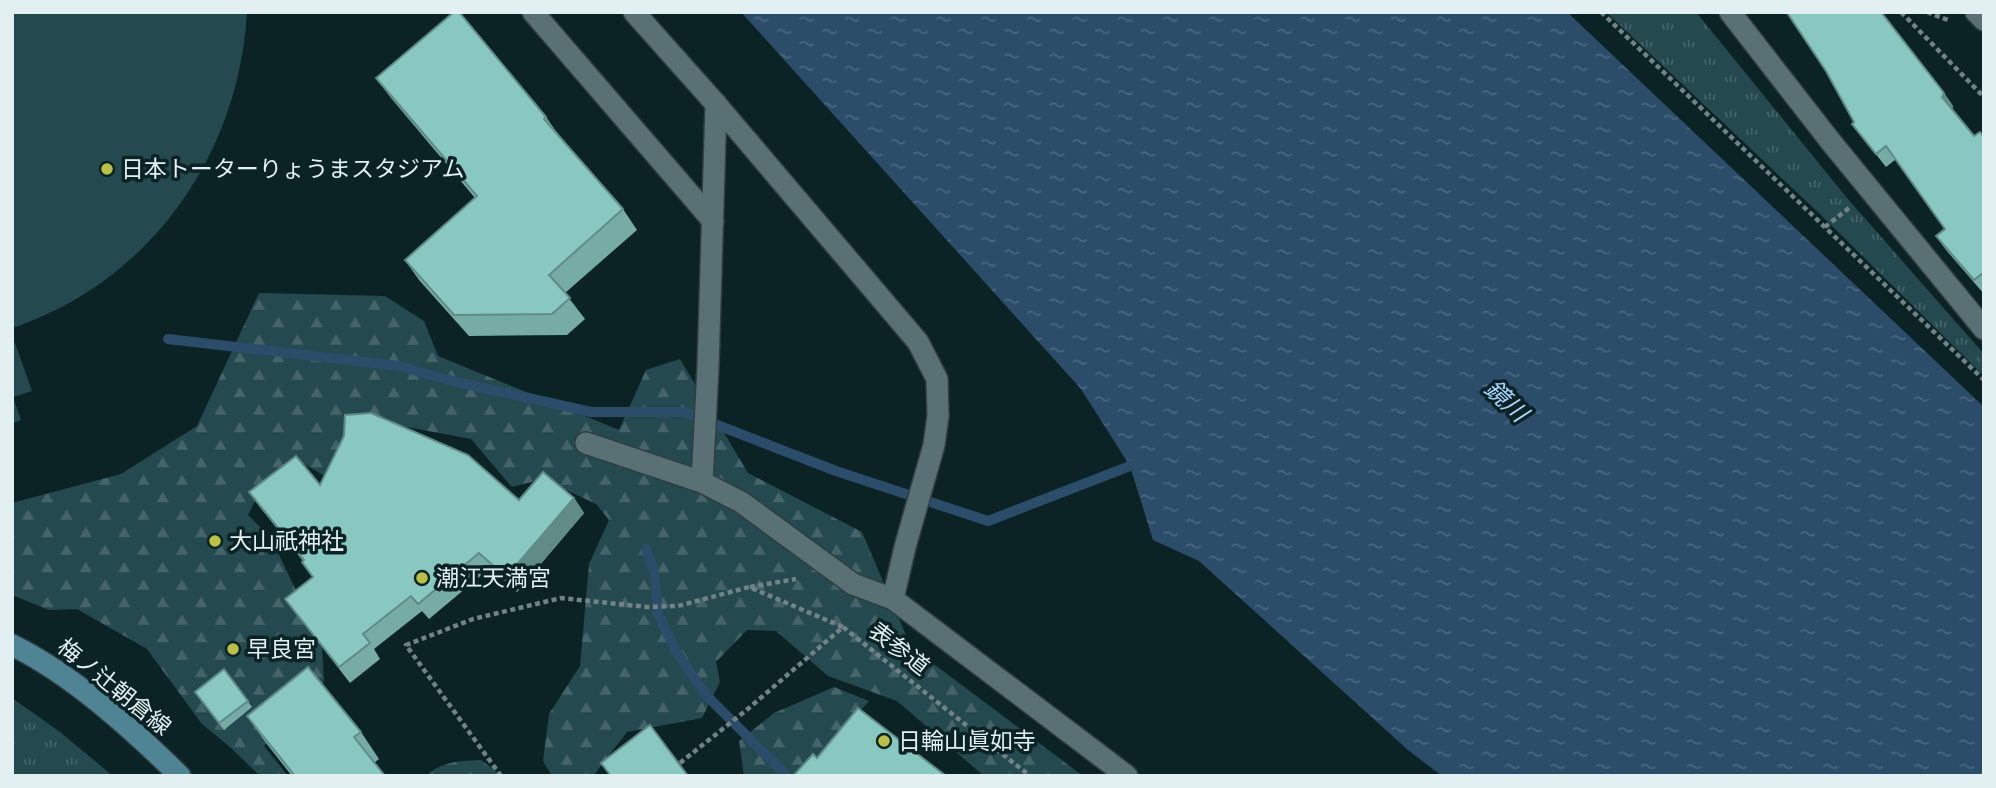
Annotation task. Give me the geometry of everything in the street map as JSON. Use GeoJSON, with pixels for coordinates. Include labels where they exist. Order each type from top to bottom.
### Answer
{"type":"FeatureCollection","features":[{"type":"Feature","properties":{"kind":"main road","name":"梅ノ辻朝倉線"},"geometry":{"type":"LineString","coordinates":[[12,645],[29,653],[97,701],[180,776]]}},
{"type":"Feature","properties":{"kind":"street"},"geometry":{"type":"LineString","coordinates":[[533,12],[713,221]]}},
{"type":"Feature","properties":{"kind":"street"},"geometry":{"type":"LineString","coordinates":[[634,12],[716,104],[918,342],[937,379],[934,445],[893,599]]}},
{"type":"Feature","properties":{"kind":"street"},"geometry":{"type":"LineString","coordinates":[[1730,12],[1839,152],[1984,329]]}},
{"type":"Feature","properties":{"kind":"street"},"geometry":{"type":"LineString","coordinates":[[1976,12],[1984,20]]}},
{"type":"Feature","properties":{"kind":"street"},"geometry":{"type":"LineString","coordinates":[[702,482],[716,104]]}},
{"type":"Feature","properties":{"kind":"street"},"geometry":{"type":"LineString","coordinates":[[586,443],[702,482],[741,502],[853,584],[893,599],[1127,776]]}},
{"type":"Feature","properties":{"kind":"path"},"geometry":{"type":"LineString","coordinates":[[1601,12],[1984,380]]}},
{"type":"Feature","properties":{"kind":"path"},"geometry":{"type":"LineString","coordinates":[[1902,12],[1984,97]]}},
{"type":"Feature","properties":{"kind":"path"},"geometry":{"type":"LineString","coordinates":[[501,776],[406,645],[473,619],[561,598],[647,607],[678,606],[749,587],[843,627]]}},
{"type":"Feature","properties":{"kind":"path","name":"表参道"},"geometry":{"type":"LineString","coordinates":[[680,762],[749,708],[843,627],[1030,776]]}},
{"type":"Feature","properties":{"kind":"green space","name":"日本トーターりょうまスタジアム"},"geometry":{"type":"Polygon","coordinates":[[[12,12],[247,12],[240,65],[226,115],[206,163],[178,206],[145,246],[106,279],[61,307],[12,328],[12,12]]]}},
{"type":"Feature","properties":{"kind":"green space"},"geometry":{"type":"Polygon","coordinates":[[[1606,12],[1696,12],[1847,198],[1984,354],[1984,376],[1823,217],[1606,12]]]}},
{"type":"Feature","properties":{"kind":"green space"},"geometry":{"type":"Polygon","coordinates":[[[259,293],[385,296],[424,321],[438,356],[619,430],[646,370],[680,359],[748,473],[862,532],[911,647],[1083,776],[984,776],[897,701],[828,676],[776,631],[747,630],[716,662],[720,682],[702,718],[627,732],[594,775],[552,776],[543,761],[549,714],[580,666],[589,564],[609,520],[596,504],[543,479],[512,487],[471,439],[353,417],[367,528],[323,475],[304,464],[256,499],[248,515],[271,538],[303,605],[322,648],[324,681],[264,746],[288,776],[260,776],[202,724],[147,649],[77,609],[49,610],[12,595],[12,503],[121,474],[197,426],[259,293]]]}},
{"type":"Feature","properties":{"kind":"green space"},"geometry":{"type":"Polygon","coordinates":[[[15,343],[32,391],[13,397],[21,420],[13,423],[12,431],[12,344],[15,343]]]}},
{"type":"Feature","properties":{"kind":"green space"},"geometry":{"type":"Polygon","coordinates":[[[834,687],[869,701],[802,776],[744,776],[739,741],[774,713],[834,687]]]}},
{"type":"Feature","properties":{"kind":"green space"},"geometry":{"type":"Polygon","coordinates":[[[12,698],[60,732],[113,776],[12,776],[12,698]]]}},
{"type":"Feature","properties":{"kind":"green space"},"geometry":{"type":"Polygon","coordinates":[[[481,760],[496,771],[498,776],[426,776],[445,765],[481,760]]]}},
{"type":"Feature","properties":{"kind":"water","name":"鏡川"},"geometry":{"type":"Polygon","coordinates":[[[741,12],[1567,12],[1984,407],[1984,776],[1442,776],[1408,750],[1199,561],[1153,540],[1130,466],[1081,389],[741,12]]]}},
{"type":"Feature","properties":{"kind":"building"},"geometry":{"type":"Polygon","coordinates":[[[454,12],[459,12],[546,117],[544,119],[623,209],[549,275],[570,298],[552,314],[454,315],[405,260],[477,196],[376,78],[454,12]]]}},
{"type":"Feature","properties":{"kind":"building"},"geometry":{"type":"Polygon","coordinates":[[[1881,12],[1944,93],[1942,97],[1974,136],[1980,132],[1984,137],[1984,272],[1974,280],[1936,236],[1945,229],[1886,146],[1876,154],[1852,124],[1854,122],[1826,71],[1788,14],[1881,12]]]}},
{"type":"Feature","properties":{"kind":"building"},"geometry":{"type":"Polygon","coordinates":[[[371,413],[468,455],[519,500],[543,472],[574,498],[506,577],[479,553],[418,604],[411,596],[363,634],[370,643],[339,667],[285,599],[313,577],[302,562],[304,560],[249,492],[296,456],[320,485],[344,436],[345,415],[371,413]]]}},
{"type":"Feature","properties":{"kind":"building"},"geometry":{"type":"Polygon","coordinates":[[[308,667],[361,732],[354,737],[385,776],[295,776],[247,716],[308,667]]]}},
{"type":"Feature","properties":{"kind":"building"},"geometry":{"type":"Polygon","coordinates":[[[224,669],[248,701],[219,723],[195,692],[224,669]]]}},
{"type":"Feature","properties":{"kind":"building","name":"日輪山眞如寺"},"geometry":{"type":"Polygon","coordinates":[[[858,708],[946,776],[793,776],[813,754],[817,758],[858,708]]]}},
{"type":"Feature","properties":{"kind":"building"},"geometry":{"type":"Polygon","coordinates":[[[650,725],[688,776],[611,776],[601,763],[650,725]]]}},
{"type":"Feature","properties":{"kind":"waterway"},"geometry":{"type":"LineString","coordinates":[[168,339],[399,366],[448,380],[591,412],[684,412],[836,471],[988,521],[1143,461]]}},
{"type":"Feature","properties":{"kind":"waterway"},"geometry":{"type":"LineString","coordinates":[[646,549],[654,571],[658,614],[676,651],[705,694],[787,776]]}},
{"type":"Feature","properties":{"kind":"place","name":"日本トーターりょうまスタジアム"},"geometry":{"type":"Point","coordinates":[107,169]}},
{"type":"Feature","properties":{"kind":"place","name":"大山祇神社"},"geometry":{"type":"Point","coordinates":[215,541]}},
{"type":"Feature","properties":{"kind":"place","name":"潮江天満宮"},"geometry":{"type":"Point","coordinates":[422,578]}},
{"type":"Feature","properties":{"kind":"place","name":"早良宮"},"geometry":{"type":"Point","coordinates":[233,649]}},
{"type":"Feature","properties":{"kind":"place","name":"日輪山眞如寺"},"geometry":{"type":"Point","coordinates":[884,741]}}]}
